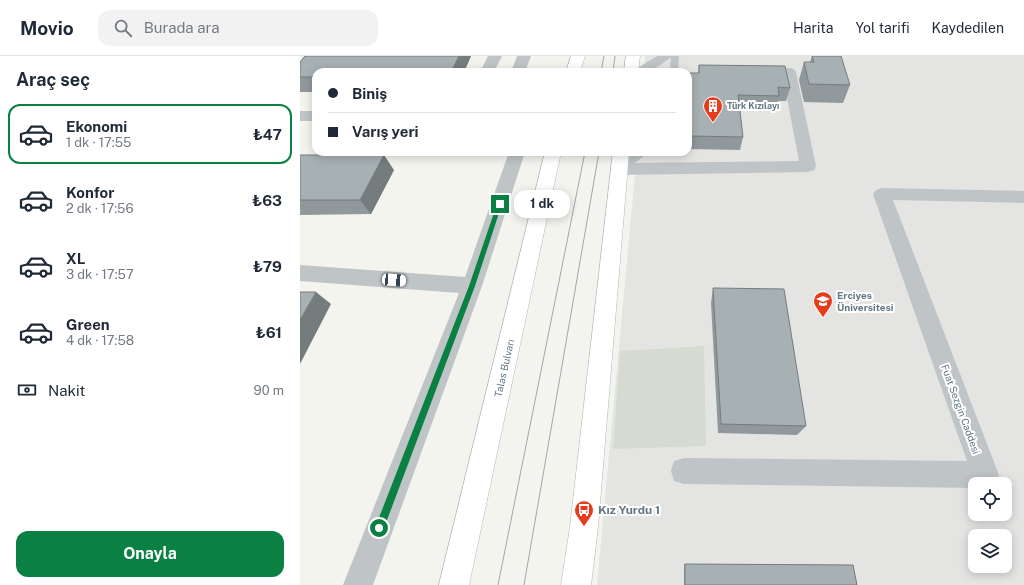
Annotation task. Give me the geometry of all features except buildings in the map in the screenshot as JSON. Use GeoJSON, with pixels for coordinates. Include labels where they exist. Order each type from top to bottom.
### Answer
{"type":"FeatureCollection","features":[{"type":"Feature","properties":{"kind":"main road"},"geometry":{"type":"LineString","coordinates":[[574,68],[578,56]]}},
{"type":"Feature","properties":{"kind":"main road"},"geometry":{"type":"LineString","coordinates":[[632,68],[633,56]]}},
{"type":"Feature","properties":{"kind":"main road","name":"Talas Bulvarı"},"geometry":{"type":"LineString","coordinates":[[454,585],[552,156]]}},
{"type":"Feature","properties":{"kind":"main road"},"geometry":{"type":"LineString","coordinates":[[576,585],[584,528],[620,161]]}},
{"type":"Feature","properties":{"kind":"street"},"geometry":{"type":"LineString","coordinates":[[489,68],[495,56]]}},
{"type":"Feature","properties":{"kind":"street"},"geometry":{"type":"LineString","coordinates":[[520,68],[524,56]]}},
{"type":"Feature","properties":{"kind":"street"},"geometry":{"type":"LineString","coordinates":[[646,68],[666,56]]}},
{"type":"Feature","properties":{"kind":"street"},"geometry":{"type":"LineString","coordinates":[[620,161],[808,166],[789,72]]}},
{"type":"Feature","properties":{"kind":"street"},"geometry":{"type":"LineString","coordinates":[[358,585],[472,286],[516,156]]}},
{"type":"Feature","properties":{"kind":"street","name":"Fuat Sezgin Caddesi"},"geometry":{"type":"LineString","coordinates":[[684,471],[985,475],[882,194],[1024,197]]}},
{"type":"Feature","properties":{"kind":"street"},"geometry":{"type":"LineString","coordinates":[[300,272],[472,286]]}},
{"type":"Feature","properties":{"kind":"lane"},"geometry":{"type":"LineString","coordinates":[[674,68],[675,56]]}},
{"type":"Feature","properties":{"kind":"lane"},"geometry":{"type":"LineString","coordinates":[[620,161],[633,156]]}},
{"type":"Feature","properties":{"kind":"shaded area","name":"Erciyes Üniversitesi"},"geometry":{"type":"Polygon","coordinates":[[[645,56],[1024,56],[1024,585],[597,585],[637,156],[692,156],[692,68],[644,68],[645,56]]]}},
{"type":"Feature","properties":{"kind":"shaded area"},"geometry":{"type":"Polygon","coordinates":[[[704,346],[706,446],[613,449],[620,351],[704,346]]]}},
{"type":"Feature","properties":{"kind":"tram line"},"geometry":{"type":"LineString","coordinates":[[602,68],[604,56]]}},
{"type":"Feature","properties":{"kind":"tram line"},"geometry":{"type":"LineString","coordinates":[[614,68],[615,56]]}},
{"type":"Feature","properties":{"kind":"tram line"},"geometry":{"type":"LineString","coordinates":[[498,585],[584,156]]}},
{"type":"Feature","properties":{"kind":"tram line"},"geometry":{"type":"LineString","coordinates":[[524,585],[598,156]]}},
{"type":"Feature","properties":{"kind":"place","name":"Türk Kızılayı"},"geometry":{"type":"Point","coordinates":[713,123]}},
{"type":"Feature","properties":{"kind":"place","name":"Erciyes Üniversitesi"},"geometry":{"type":"Point","coordinates":[823,318]}},
{"type":"Feature","properties":{"kind":"place","name":"Kız Yurdu 1"},"geometry":{"type":"Point","coordinates":[584,527]}},
{"type":"Feature","properties":{"kind":"route"},"geometry":{"type":"LineString","coordinates":[[379,528],[472,286],[500,204]]}}]}
